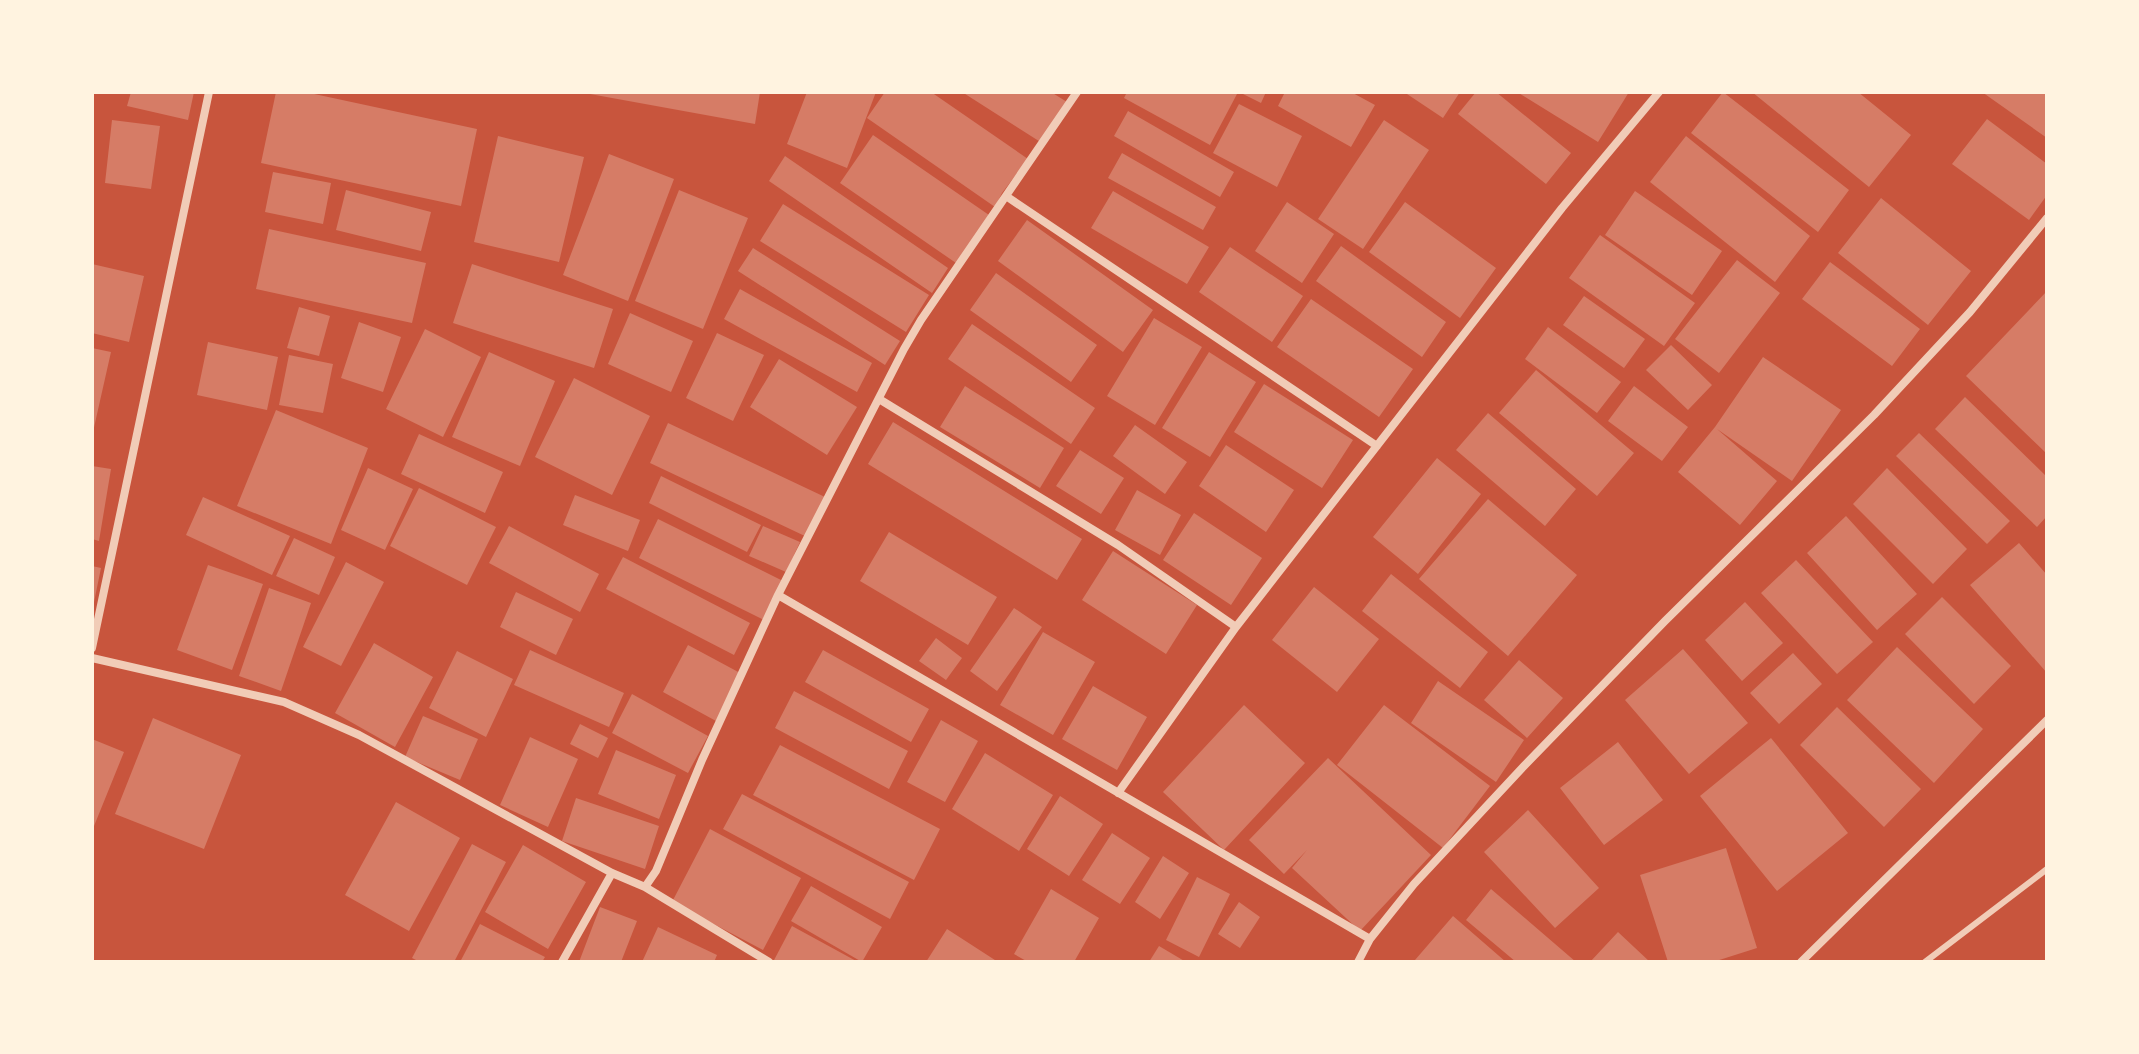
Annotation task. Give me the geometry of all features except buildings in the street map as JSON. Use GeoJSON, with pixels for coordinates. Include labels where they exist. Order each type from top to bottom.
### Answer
{"type":"FeatureCollection","features":[{"type":"Feature","properties":{"kind":"street"},"geometry":{"type":"LineString","coordinates":[[92,648],[209,92]]}},
{"type":"Feature","properties":{"kind":"street"},"geometry":{"type":"LineString","coordinates":[[645,887],[656,871],[702,760],[778,595],[921,320],[1077,92]]}},
{"type":"Feature","properties":{"kind":"street"},"geometry":{"type":"LineString","coordinates":[[1118,793],[1236,627],[1562,208],[1659,92]]}},
{"type":"Feature","properties":{"kind":"street"},"geometry":{"type":"LineString","coordinates":[[1006,196],[1377,446]]}},
{"type":"Feature","properties":{"kind":"street"},"geometry":{"type":"LineString","coordinates":[[1358,962],[1370,939],[1414,884],[1665,621],[1874,415],[1970,312],[2047,218]]}},
{"type":"Feature","properties":{"kind":"street"},"geometry":{"type":"LineString","coordinates":[[879,399],[1118,545],[1236,627]]}},
{"type":"Feature","properties":{"kind":"street"},"geometry":{"type":"LineString","coordinates":[[778,595],[1370,939]]}},
{"type":"Feature","properties":{"kind":"street"},"geometry":{"type":"LineString","coordinates":[[92,658],[284,702],[359,735],[612,873],[645,887],[769,962]]}},
{"type":"Feature","properties":{"kind":"street"},"geometry":{"type":"LineString","coordinates":[[1801,962],[2047,720]]}},
{"type":"Feature","properties":{"kind":"street"},"geometry":{"type":"LineString","coordinates":[[562,962],[612,873]]}},
{"type":"Feature","properties":{"kind":"lane"},"geometry":{"type":"LineString","coordinates":[[1925,962],[2047,869]]}}]}
